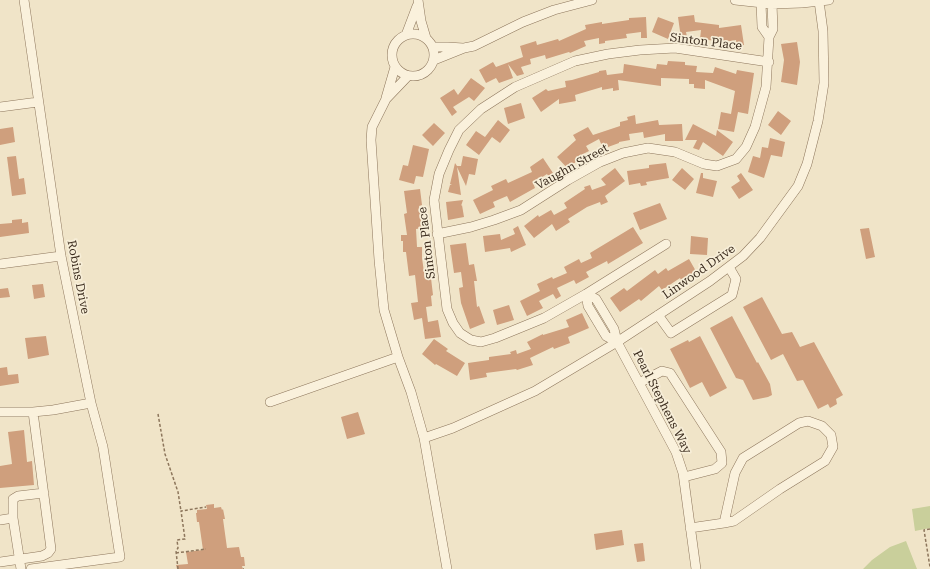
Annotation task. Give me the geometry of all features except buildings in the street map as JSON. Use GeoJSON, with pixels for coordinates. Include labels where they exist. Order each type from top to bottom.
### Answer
{"type":"FeatureCollection","features":[{"type":"Feature","properties":{"kind":"street","name":"Robins Drive"},"geometry":{"type":"LineString","coordinates":[[24,0],[61,256],[91,403],[103,447],[120,557],[31,569]]}},
{"type":"Feature","properties":{"kind":"street"},"geometry":{"type":"LineString","coordinates":[[434,60],[464,48],[474,46],[523,22],[554,10],[592,0]]}},
{"type":"Feature","properties":{"kind":"street"},"geometry":{"type":"LineString","coordinates":[[735,0],[772,4],[802,3],[824,0]]}},
{"type":"Feature","properties":{"kind":"street","name":"Linwood Drive"},"geometry":{"type":"LineString","coordinates":[[424,438],[453,428],[535,391],[618,342],[710,281],[743,256],[760,238],[778,216],[798,186],[818,121],[824,83],[824,0]]}},
{"type":"Feature","properties":{"kind":"street"},"geometry":{"type":"LineString","coordinates":[[406,35],[418,2]]}},
{"type":"Feature","properties":{"kind":"street"},"geometry":{"type":"LineString","coordinates":[[418,2],[426,38],[433,48],[434,60],[427,72],[421,75],[415,77],[403,74],[395,67],[392,61],[393,48],[401,38],[406,35],[420,35],[426,38]]}},
{"type":"Feature","properties":{"kind":"street","name":"Vaughn Street"},"geometry":{"type":"LineString","coordinates":[[760,3],[762,27],[770,37]]}},
{"type":"Feature","properties":{"kind":"street","name":"Vaughn Street"},"geometry":{"type":"LineString","coordinates":[[437,234],[471,227],[521,210],[568,180],[600,162],[623,153],[648,148],[675,152],[704,164],[717,166],[736,159],[746,147],[755,127],[766,87],[770,37],[773,29],[772,4]]}},
{"type":"Feature","properties":{"kind":"street"},"geometry":{"type":"LineString","coordinates":[[433,48],[464,48]]}},
{"type":"Feature","properties":{"kind":"street","name":"Sinton Place"},"geometry":{"type":"LineString","coordinates":[[666,244],[586,294],[544,318],[495,338],[481,342],[471,340],[460,333],[453,323],[448,309],[437,234],[434,200],[439,174],[459,130],[481,109],[514,87],[575,61],[608,54],[675,48],[769,62]]}},
{"type":"Feature","properties":{"kind":"street"},"geometry":{"type":"LineString","coordinates":[[386,99],[395,67]]}},
{"type":"Feature","properties":{"kind":"street"},"geometry":{"type":"LineString","coordinates":[[408,76],[386,99],[372,127],[371,140],[384,310],[398,357],[411,392],[424,438],[447,569]]}},
{"type":"Feature","properties":{"kind":"street"},"geometry":{"type":"LineString","coordinates":[[0,108],[38,102]]}},
{"type":"Feature","properties":{"kind":"street"},"geometry":{"type":"LineString","coordinates":[[0,264],[61,256]]}},
{"type":"Feature","properties":{"kind":"street"},"geometry":{"type":"LineString","coordinates":[[658,315],[671,333],[732,295],[736,279],[729,267]]}},
{"type":"Feature","properties":{"kind":"street","name":"Pearl Stephens Way"},"geometry":{"type":"LineString","coordinates":[[586,294],[596,300],[614,329],[618,342],[676,452],[684,477],[696,569]]}},
{"type":"Feature","properties":{"kind":"street"},"geometry":{"type":"LineString","coordinates":[[270,402],[398,357]]}},
{"type":"Feature","properties":{"kind":"street"},"geometry":{"type":"LineString","coordinates":[[639,383],[662,371],[670,373],[721,452],[722,463],[715,469],[684,477]]}},
{"type":"Feature","properties":{"kind":"street"},"geometry":{"type":"LineString","coordinates":[[0,412],[33,412],[91,403]]}},
{"type":"Feature","properties":{"kind":"street"},"geometry":{"type":"LineString","coordinates":[[0,562],[42,556],[48,553],[51,549],[33,412]]}},
{"type":"Feature","properties":{"kind":"street"},"geometry":{"type":"LineString","coordinates":[[690,528],[724,523],[734,521],[780,489],[825,461],[833,447],[831,435],[822,426],[808,421],[798,423],[744,458],[735,473],[724,523]]}},
{"type":"Feature","properties":{"kind":"street"},"geometry":{"type":"LineString","coordinates":[[21,569],[13,518],[13,499],[18,496],[44,494]]}},
{"type":"Feature","properties":{"kind":"street"},"geometry":{"type":"LineString","coordinates":[[0,520],[13,518]]}},
{"type":"Feature","properties":{"kind":"path"},"geometry":{"type":"LineString","coordinates":[[158,414],[165,454],[178,492],[185,539],[177,540],[176,553],[178,569]]}},
{"type":"Feature","properties":{"kind":"path"},"geometry":{"type":"LineString","coordinates":[[181,511],[206,507]]}},
{"type":"Feature","properties":{"kind":"path"},"geometry":{"type":"LineString","coordinates":[[930,529],[924,530],[929,550],[930,567]]}},
{"type":"Feature","properties":{"kind":"path"},"geometry":{"type":"LineString","coordinates":[[176,553],[206,549]]}},
{"type":"Feature","properties":{"kind":"green space"},"geometry":{"type":"Polygon","coordinates":[[[930,506],[930,528],[915,531],[912,509],[930,506]]]}},
{"type":"Feature","properties":{"kind":"green space"},"geometry":{"type":"Polygon","coordinates":[[[906,541],[917,569],[863,569],[872,560],[890,547],[906,541]]]}}]}
